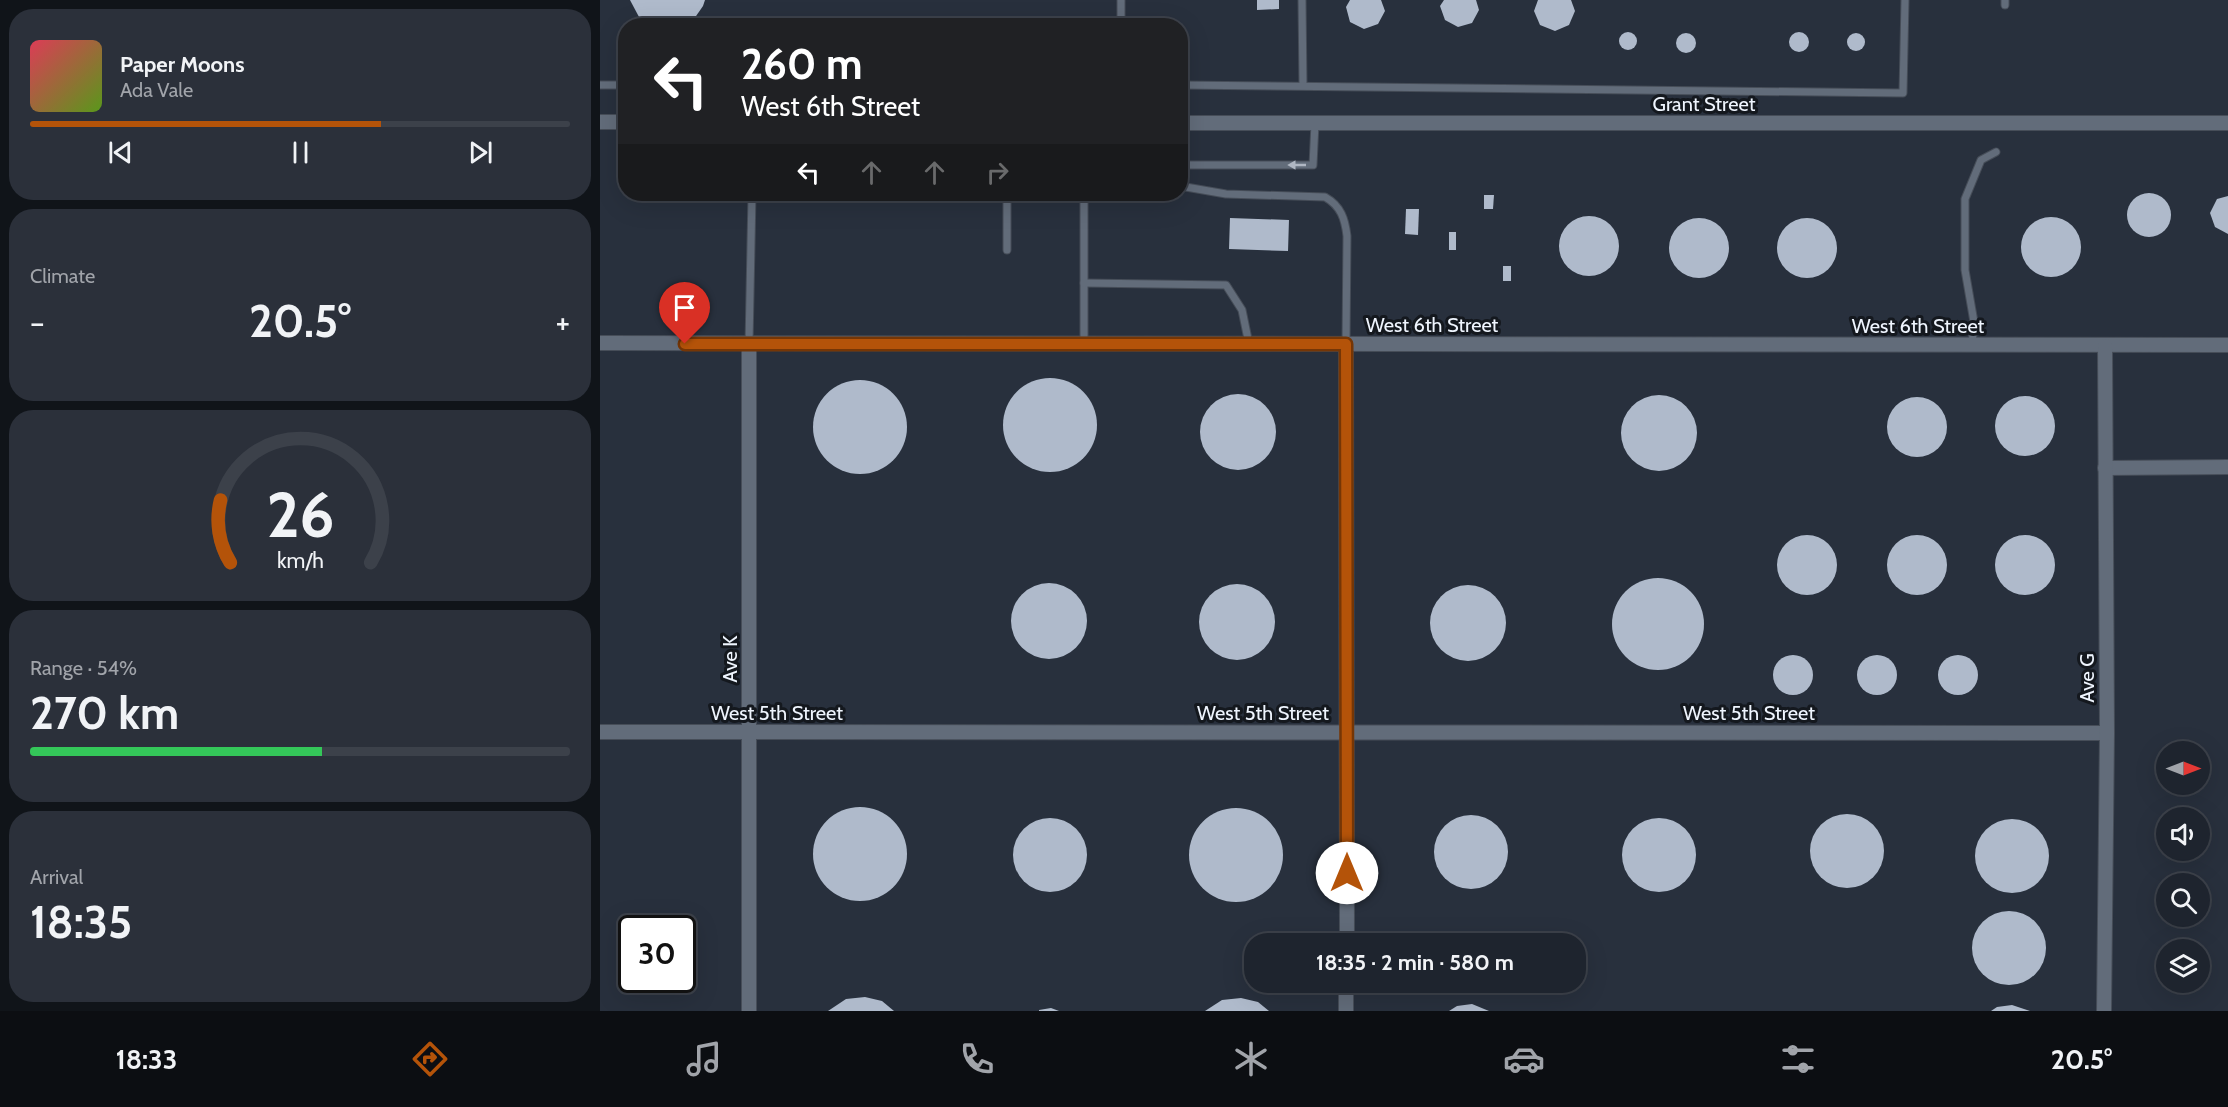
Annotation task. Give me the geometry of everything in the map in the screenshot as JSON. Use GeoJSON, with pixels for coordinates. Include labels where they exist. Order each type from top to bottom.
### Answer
{"type":"FeatureCollection","features":[{"type":"Feature","properties":{"kind":"street"},"geometry":{"type":"LineString","coordinates":[[600,122],[618,122]]}},
{"type":"Feature","properties":{"kind":"street","name":"Grant Street"},"geometry":{"type":"LineString","coordinates":[[1188,123],[2228,123]]}},
{"type":"Feature","properties":{"kind":"street","name":"West 6th Street"},"geometry":{"type":"LineString","coordinates":[[600,343],[2228,345]]}},
{"type":"Feature","properties":{"kind":"street","name":"Ave K"},"geometry":{"type":"LineString","coordinates":[[749,344],[749,1011]]}},
{"type":"Feature","properties":{"kind":"street"},"geometry":{"type":"LineString","coordinates":[[1346,344],[1347,933]]}},
{"type":"Feature","properties":{"kind":"street","name":"Ave G"},"geometry":{"type":"LineString","coordinates":[[2104,1011],[2107,733],[2105,346]]}},
{"type":"Feature","properties":{"kind":"street"},"geometry":{"type":"LineString","coordinates":[[2106,468],[2228,467]]}},
{"type":"Feature","properties":{"kind":"street","name":"West 5th Street"},"geometry":{"type":"LineString","coordinates":[[600,732],[2107,733]]}},
{"type":"Feature","properties":{"kind":"street"},"geometry":{"type":"LineString","coordinates":[[1346,993],[1346,1011]]}},
{"type":"Feature","properties":{"kind":"lane"},"geometry":{"type":"LineString","coordinates":[[1121,0],[1121,18]]}},
{"type":"Feature","properties":{"kind":"lane"},"geometry":{"type":"LineString","coordinates":[[1302,0],[1303,85]]}},
{"type":"Feature","properties":{"kind":"lane"},"geometry":{"type":"LineString","coordinates":[[1188,85],[1903,93],[1905,0]]}},
{"type":"Feature","properties":{"kind":"lane"},"geometry":{"type":"LineString","coordinates":[[600,85],[618,85]]}},
{"type":"Feature","properties":{"kind":"lane"},"geometry":{"type":"LineString","coordinates":[[1188,165],[1313,165],[1315,123]]}},
{"type":"Feature","properties":{"kind":"lane"},"geometry":{"type":"LineString","coordinates":[[1972,345],[1974,322],[1965,270],[1965,199],[1982,160],[1996,153]]}},
{"type":"Feature","properties":{"kind":"lane"},"geometry":{"type":"LineString","coordinates":[[1188,187],[1226,194],[1325,196],[1335,202],[1345,222],[1347,236],[1346,344]]}},
{"type":"Feature","properties":{"kind":"lane"},"geometry":{"type":"LineString","coordinates":[[749,344],[752,201]]}},
{"type":"Feature","properties":{"kind":"lane"},"geometry":{"type":"LineString","coordinates":[[1007,201],[1007,250]]}},
{"type":"Feature","properties":{"kind":"lane"},"geometry":{"type":"LineString","coordinates":[[1084,201],[1084,344]]}},
{"type":"Feature","properties":{"kind":"lane"},"geometry":{"type":"LineString","coordinates":[[1084,283],[1226,285],[1242,310],[1249,344]]}},
{"type":"Feature","properties":{"kind":"building"},"geometry":{"type":"Polygon","coordinates":[[[630,0],[705,0],[695,18],[639,17],[630,0]]]}},
{"type":"Feature","properties":{"kind":"building"},"geometry":{"type":"Polygon","coordinates":[[[1257,0],[1279,0],[1279,9],[1257,10],[1257,0]]]}},
{"type":"Feature","properties":{"kind":"building"},"geometry":{"type":"Polygon","coordinates":[[[1350,0],[1381,0],[1385,11],[1378,24],[1364,29],[1350,22],[1346,7],[1350,0]]]}},
{"type":"Feature","properties":{"kind":"building"},"geometry":{"type":"Polygon","coordinates":[[[1444,0],[1476,0],[1479,10],[1472,23],[1458,27],[1445,20],[1440,6],[1444,0]]]}},
{"type":"Feature","properties":{"kind":"building"},"geometry":{"type":"Polygon","coordinates":[[[1538,0],[1571,0],[1575,11],[1569,25],[1555,31],[1540,25],[1534,11],[1538,0]]]}},
{"type":"Feature","properties":{"kind":"building"},"geometry":{"type":"Polygon","coordinates":[[[1628,32],[1634,35],[1637,41],[1634,47],[1628,50],[1622,47],[1619,41],[1622,35],[1628,32]]]}},
{"type":"Feature","properties":{"kind":"building"},"geometry":{"type":"Polygon","coordinates":[[[1799,32],[1806,35],[1809,42],[1806,49],[1799,52],[1792,49],[1789,42],[1792,35],[1799,32]]]}},
{"type":"Feature","properties":{"kind":"building"},"geometry":{"type":"Polygon","coordinates":[[[1686,33],[1693,36],[1696,43],[1693,50],[1686,53],[1679,50],[1676,43],[1679,36],[1686,33]]]}},
{"type":"Feature","properties":{"kind":"building"},"geometry":{"type":"Polygon","coordinates":[[[1852,33],[1860,33],[1865,38],[1863,49],[1852,51],[1847,46],[1847,38],[1852,33]]]}},
{"type":"Feature","properties":{"kind":"building"},"geometry":{"type":"Polygon","coordinates":[[[2149,193],[2164,200],[2171,215],[2164,230],[2149,237],[2134,230],[2127,215],[2134,200],[2149,193]]]}},
{"type":"Feature","properties":{"kind":"building"},"geometry":{"type":"Polygon","coordinates":[[[1484,195],[1494,195],[1493,209],[1484,209],[1484,195]]]}},
{"type":"Feature","properties":{"kind":"building"},"geometry":{"type":"Polygon","coordinates":[[[2228,196],[2228,234],[2215,227],[2210,213],[2217,199],[2228,196]]]}},
{"type":"Feature","properties":{"kind":"building"},"geometry":{"type":"Polygon","coordinates":[[[1406,209],[1419,209],[1418,235],[1405,234],[1406,209]]]}},
{"type":"Feature","properties":{"kind":"building"},"geometry":{"type":"Polygon","coordinates":[[[1589,216],[1610,225],[1619,246],[1610,267],[1589,276],[1568,267],[1559,246],[1568,225],[1589,216]]]}},
{"type":"Feature","properties":{"kind":"building"},"geometry":{"type":"Polygon","coordinates":[[[2051,217],[2072,226],[2081,247],[2072,268],[2051,277],[2030,268],[2021,247],[2030,226],[2051,217]]]}},
{"type":"Feature","properties":{"kind":"building"},"geometry":{"type":"Polygon","coordinates":[[[1230,218],[1289,220],[1288,251],[1229,249],[1230,218]]]}},
{"type":"Feature","properties":{"kind":"building"},"geometry":{"type":"Polygon","coordinates":[[[1699,218],[1720,227],[1729,248],[1720,269],[1699,278],[1678,269],[1669,248],[1678,227],[1699,218]]]}},
{"type":"Feature","properties":{"kind":"building"},"geometry":{"type":"Polygon","coordinates":[[[1807,218],[1828,227],[1837,248],[1828,269],[1807,278],[1786,269],[1777,248],[1786,227],[1807,218]]]}},
{"type":"Feature","properties":{"kind":"building"},"geometry":{"type":"Polygon","coordinates":[[[1449,232],[1456,232],[1456,250],[1449,250],[1449,232]]]}},
{"type":"Feature","properties":{"kind":"building"},"geometry":{"type":"Polygon","coordinates":[[[1503,266],[1511,266],[1511,281],[1503,281],[1503,266]]]}},
{"type":"Feature","properties":{"kind":"building"},"geometry":{"type":"Polygon","coordinates":[[[1050,378],[1068,382],[1083,392],[1093,407],[1097,425],[1093,443],[1083,458],[1068,468],[1050,472],[1032,468],[1017,458],[1007,443],[1003,425],[1007,407],[1017,392],[1032,382],[1050,378]]]}},
{"type":"Feature","properties":{"kind":"building"},"geometry":{"type":"Polygon","coordinates":[[[860,380],[878,384],[893,394],[903,409],[907,427],[903,445],[893,460],[878,470],[860,474],[842,470],[827,460],[817,445],[813,427],[817,409],[827,394],[842,384],[860,380]]]}},
{"type":"Feature","properties":{"kind":"building"},"geometry":{"type":"Polygon","coordinates":[[[1231,394],[1245,394],[1259,400],[1270,411],[1276,425],[1273,447],[1265,459],[1245,470],[1231,470],[1217,464],[1206,453],[1200,439],[1200,425],[1206,411],[1217,400],[1231,394]]]}},
{"type":"Feature","properties":{"kind":"building"},"geometry":{"type":"Polygon","coordinates":[[[1652,395],[1666,395],[1680,401],[1691,412],[1697,426],[1694,448],[1686,460],[1666,471],[1652,471],[1638,465],[1627,454],[1621,440],[1621,426],[1627,412],[1638,401],[1652,395]]]}},
{"type":"Feature","properties":{"kind":"building"},"geometry":{"type":"Polygon","coordinates":[[[2025,396],[2046,405],[2055,426],[2046,447],[2025,456],[2004,447],[1995,426],[2004,405],[2025,396]]]}},
{"type":"Feature","properties":{"kind":"building"},"geometry":{"type":"Polygon","coordinates":[[[1917,397],[1938,406],[1947,427],[1938,448],[1917,457],[1896,448],[1887,427],[1896,406],[1917,397]]]}},
{"type":"Feature","properties":{"kind":"building"},"geometry":{"type":"Polygon","coordinates":[[[1807,535],[1828,544],[1837,565],[1828,586],[1807,595],[1786,586],[1777,565],[1786,544],[1807,535]]]}},
{"type":"Feature","properties":{"kind":"building"},"geometry":{"type":"Polygon","coordinates":[[[1917,535],[1938,544],[1947,565],[1938,586],[1917,595],[1896,586],[1887,565],[1896,544],[1917,535]]]}},
{"type":"Feature","properties":{"kind":"building"},"geometry":{"type":"Polygon","coordinates":[[[2025,535],[2046,544],[2055,565],[2046,586],[2025,595],[2004,586],[1995,565],[2004,544],[2025,535]]]}},
{"type":"Feature","properties":{"kind":"building"},"geometry":{"type":"Polygon","coordinates":[[[1658,578],[1676,581],[1691,591],[1701,606],[1704,624],[1701,642],[1691,657],[1676,667],[1658,670],[1640,667],[1625,657],[1615,642],[1612,624],[1615,606],[1625,591],[1640,581],[1658,578]]]}},
{"type":"Feature","properties":{"kind":"building"},"geometry":{"type":"Polygon","coordinates":[[[1042,583],[1056,583],[1070,589],[1081,600],[1087,614],[1084,636],[1076,648],[1056,659],[1042,659],[1028,653],[1017,642],[1011,628],[1011,614],[1017,600],[1028,589],[1042,583]]]}},
{"type":"Feature","properties":{"kind":"building"},"geometry":{"type":"Polygon","coordinates":[[[1230,584],[1244,584],[1258,590],[1269,601],[1275,615],[1272,637],[1264,649],[1244,660],[1230,660],[1216,654],[1205,643],[1199,629],[1199,615],[1205,601],[1216,590],[1230,584]]]}},
{"type":"Feature","properties":{"kind":"building"},"geometry":{"type":"Polygon","coordinates":[[[1461,585],[1475,585],[1489,591],[1500,602],[1506,616],[1503,638],[1495,650],[1475,661],[1461,661],[1447,655],[1436,644],[1430,630],[1430,616],[1436,602],[1447,591],[1461,585]]]}},
{"type":"Feature","properties":{"kind":"building"},"geometry":{"type":"Polygon","coordinates":[[[1793,655],[1807,661],[1813,675],[1807,689],[1793,695],[1779,689],[1773,675],[1779,661],[1793,655]]]}},
{"type":"Feature","properties":{"kind":"building"},"geometry":{"type":"Polygon","coordinates":[[[1877,655],[1891,661],[1897,675],[1891,689],[1877,695],[1863,689],[1857,675],[1863,661],[1877,655]]]}},
{"type":"Feature","properties":{"kind":"building"},"geometry":{"type":"Polygon","coordinates":[[[1958,655],[1972,661],[1978,675],[1972,689],[1958,695],[1944,689],[1938,675],[1944,661],[1958,655]]]}},
{"type":"Feature","properties":{"kind":"building"},"geometry":{"type":"Polygon","coordinates":[[[860,807],[878,811],[893,821],[903,836],[907,854],[903,872],[893,887],[878,897],[860,901],[842,897],[827,887],[817,872],[813,854],[817,836],[827,821],[842,811],[860,807]]]}},
{"type":"Feature","properties":{"kind":"building"},"geometry":{"type":"Polygon","coordinates":[[[1236,808],[1254,812],[1269,822],[1279,837],[1283,855],[1279,873],[1269,888],[1254,898],[1236,902],[1218,898],[1203,888],[1193,873],[1189,855],[1193,837],[1203,822],[1218,812],[1236,808]]]}},
{"type":"Feature","properties":{"kind":"building"},"geometry":{"type":"Polygon","coordinates":[[[1840,814],[1854,814],[1868,820],[1878,830],[1884,844],[1884,858],[1878,872],[1868,882],[1854,888],[1840,888],[1826,882],[1816,872],[1810,858],[1810,844],[1816,830],[1826,820],[1840,814]]]}},
{"type":"Feature","properties":{"kind":"building"},"geometry":{"type":"Polygon","coordinates":[[[1464,815],[1478,815],[1492,821],[1502,831],[1508,845],[1508,859],[1502,873],[1492,883],[1478,889],[1464,889],[1450,883],[1440,873],[1434,859],[1434,845],[1440,831],[1450,821],[1464,815]]]}},
{"type":"Feature","properties":{"kind":"building"},"geometry":{"type":"Polygon","coordinates":[[[1043,818],[1057,818],[1071,824],[1081,834],[1087,848],[1087,862],[1081,876],[1071,886],[1057,892],[1043,892],[1029,886],[1019,876],[1013,862],[1013,848],[1019,834],[1029,824],[1043,818]]]}},
{"type":"Feature","properties":{"kind":"building"},"geometry":{"type":"Polygon","coordinates":[[[1652,818],[1666,818],[1680,824],[1690,834],[1696,848],[1696,862],[1690,876],[1680,886],[1666,892],[1652,892],[1638,886],[1628,876],[1622,862],[1622,848],[1628,834],[1638,824],[1652,818]]]}},
{"type":"Feature","properties":{"kind":"building"},"geometry":{"type":"Polygon","coordinates":[[[2005,819],[2019,819],[2033,825],[2043,835],[2049,849],[2049,863],[2043,877],[2033,887],[2019,893],[2005,893],[1991,887],[1981,877],[1975,863],[1975,849],[1981,835],[1991,825],[2005,819]]]}},
{"type":"Feature","properties":{"kind":"building"},"geometry":{"type":"Polygon","coordinates":[[[2002,911],[2016,911],[2030,917],[2040,927],[2046,941],[2046,955],[2040,969],[2030,979],[2016,985],[2002,985],[1988,979],[1978,969],[1972,955],[1972,941],[1978,927],[1988,917],[2002,911]]]}},
{"type":"Feature","properties":{"kind":"building"},"geometry":{"type":"Polygon","coordinates":[[[865,997],[882,1001],[894,1011],[828,1011],[846,999],[865,997]]]}},
{"type":"Feature","properties":{"kind":"building"},"geometry":{"type":"Polygon","coordinates":[[[1241,998],[1258,1002],[1269,1011],[1205,1011],[1222,1000],[1241,998]]]}},
{"type":"Feature","properties":{"kind":"building"},"geometry":{"type":"Polygon","coordinates":[[[1472,1004],[1489,1011],[1449,1011],[1457,1006],[1472,1004]]]}},
{"type":"Feature","properties":{"kind":"building"},"geometry":{"type":"Polygon","coordinates":[[[2012,1005],[2030,1011],[1991,1011],[1997,1007],[2012,1005]]]}},
{"type":"Feature","properties":{"kind":"building"},"geometry":{"type":"Polygon","coordinates":[[[1051,1008],[1059,1011],[1039,1011],[1039,1010],[1051,1008]]]}},
{"type":"Feature","properties":{"kind":"route"},"geometry":{"type":"LineString","coordinates":[[685,344],[1346,344],[1347,873]]}}]}
